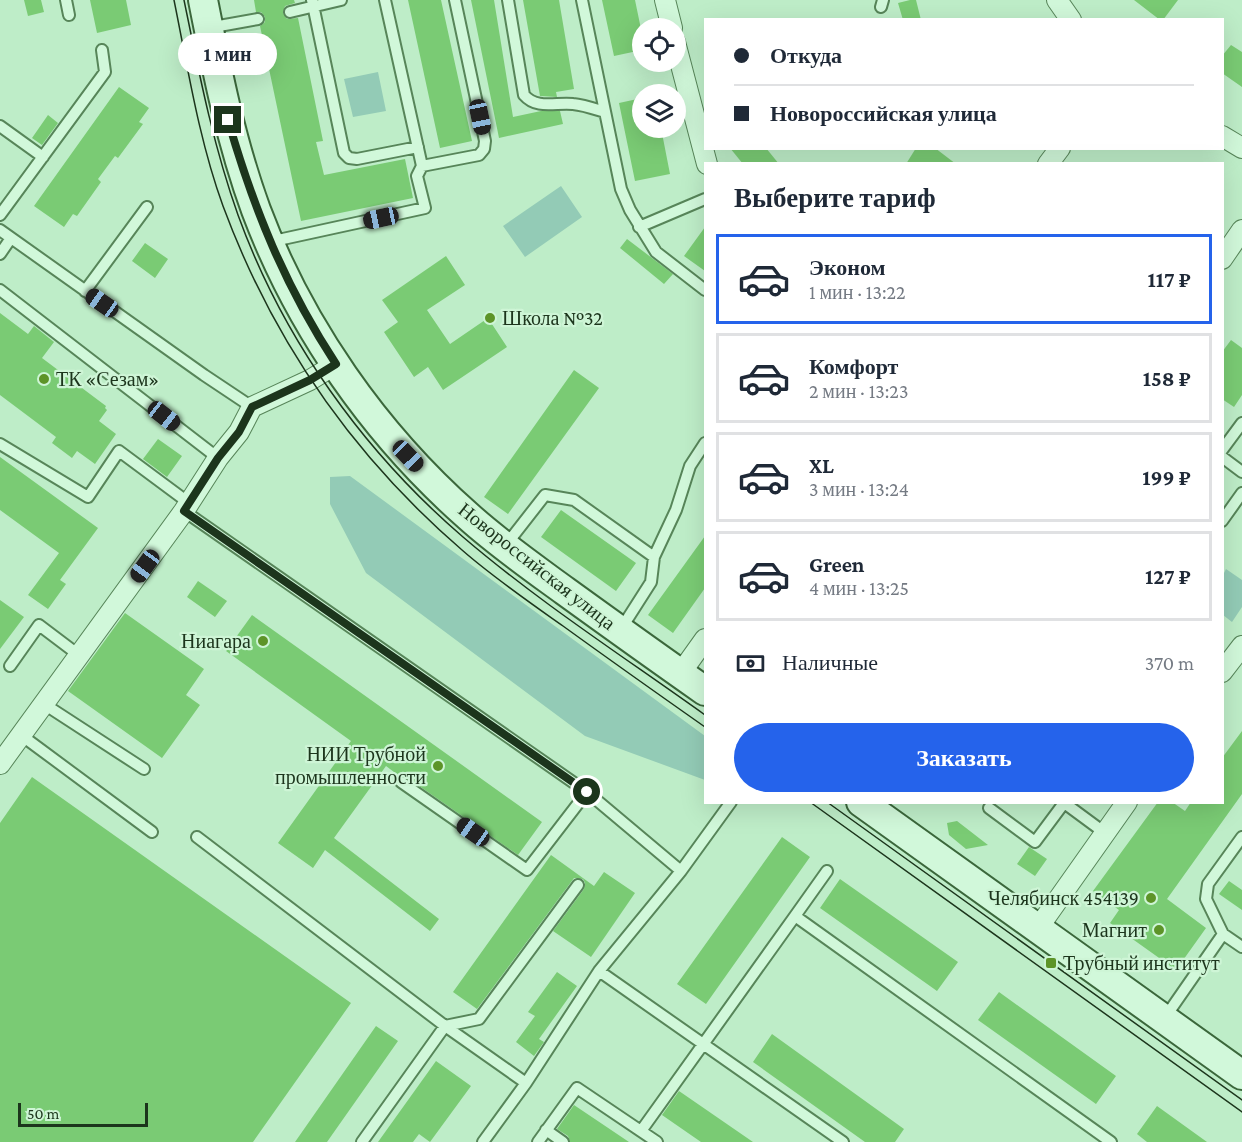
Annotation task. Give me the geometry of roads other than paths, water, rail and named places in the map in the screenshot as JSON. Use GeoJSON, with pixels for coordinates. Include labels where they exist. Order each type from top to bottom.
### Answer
{"type":"FeatureCollection","features":[{"type":"Feature","properties":{"kind":"main road","name":"Новороссийская улица"},"geometry":{"type":"LineString","coordinates":[[202,0],[231,132],[269,242],[291,288],[336,364],[367,408],[408,456],[468,516],[505,547],[704,690]]}},
{"type":"Feature","properties":{"kind":"main road"},"geometry":{"type":"LineString","coordinates":[[864,804],[1242,1075]]}},
{"type":"Feature","properties":{"kind":"street"},"geometry":{"type":"LineString","coordinates":[[665,0],[670,18]]}},
{"type":"Feature","properties":{"kind":"street"},"geometry":{"type":"LineString","coordinates":[[1057,0],[1070,18]]}},
{"type":"Feature","properties":{"kind":"street"},"geometry":{"type":"LineString","coordinates":[[683,72],[706,162]]}},
{"type":"Feature","properties":{"kind":"street"},"geometry":{"type":"LineString","coordinates":[[1224,137],[1242,148]]}},
{"type":"Feature","properties":{"kind":"street"},"geometry":{"type":"LineString","coordinates":[[1224,255],[1242,230]]}},
{"type":"Feature","properties":{"kind":"street"},"geometry":{"type":"LineString","coordinates":[[0,764],[187,507],[218,458],[239,432],[252,407],[310,380],[336,364]]}},
{"type":"Feature","properties":{"kind":"street"},"geometry":{"type":"LineString","coordinates":[[680,674],[704,640]]}},
{"type":"Feature","properties":{"kind":"street"},"geometry":{"type":"LineString","coordinates":[[1224,669],[1242,646]]}},
{"type":"Feature","properties":{"kind":"street"},"geometry":{"type":"LineString","coordinates":[[1038,928],[1126,804]]}},
{"type":"Feature","properties":{"kind":"lane"},"geometry":{"type":"LineString","coordinates":[[66,0],[69,15]]}},
{"type":"Feature","properties":{"kind":"lane"},"geometry":{"type":"LineString","coordinates":[[290,12],[313,3],[341,0]]}},
{"type":"Feature","properties":{"kind":"lane"},"geometry":{"type":"LineString","coordinates":[[269,242],[425,208],[417,176],[422,166],[386,0]]}},
{"type":"Feature","properties":{"kind":"lane"},"geometry":{"type":"LineString","coordinates":[[422,166],[478,155],[484,148],[485,141],[455,0]]}},
{"type":"Feature","properties":{"kind":"lane"},"geometry":{"type":"LineString","coordinates":[[508,0],[524,95],[530,101],[538,104],[573,104],[605,112]]}},
{"type":"Feature","properties":{"kind":"lane"},"geometry":{"type":"LineString","coordinates":[[582,0],[621,189],[639,227],[656,252],[704,289]]}},
{"type":"Feature","properties":{"kind":"lane"},"geometry":{"type":"LineString","coordinates":[[313,3],[344,153],[349,158],[357,159],[418,147]]}},
{"type":"Feature","properties":{"kind":"lane"},"geometry":{"type":"LineString","coordinates":[[208,28],[258,18]]}},
{"type":"Feature","properties":{"kind":"lane"},"geometry":{"type":"LineString","coordinates":[[0,215],[105,72],[102,50]]}},
{"type":"Feature","properties":{"kind":"lane"},"geometry":{"type":"LineString","coordinates":[[0,126],[42,157]]}},
{"type":"Feature","properties":{"kind":"lane"},"geometry":{"type":"LineString","coordinates":[[639,227],[704,199]]}},
{"type":"Feature","properties":{"kind":"lane"},"geometry":{"type":"LineString","coordinates":[[85,291],[147,207]]}},
{"type":"Feature","properties":{"kind":"lane"},"geometry":{"type":"LineString","coordinates":[[0,230],[252,407]]}},
{"type":"Feature","properties":{"kind":"lane"},"geometry":{"type":"LineString","coordinates":[[0,254],[12,238]]}},
{"type":"Feature","properties":{"kind":"lane"},"geometry":{"type":"LineString","coordinates":[[0,290],[218,458]]}},
{"type":"Feature","properties":{"kind":"lane"},"geometry":{"type":"LineString","coordinates":[[1224,447],[1242,423]]}},
{"type":"Feature","properties":{"kind":"lane"},"geometry":{"type":"LineString","coordinates":[[0,444],[88,497],[119,451],[187,507],[587,792],[681,871]]}},
{"type":"Feature","properties":{"kind":"lane"},"geometry":{"type":"LineString","coordinates":[[620,631],[651,582],[654,556],[676,510],[690,466],[704,445]]}},
{"type":"Feature","properties":{"kind":"lane"},"geometry":{"type":"LineString","coordinates":[[1224,458],[1242,472]]}},
{"type":"Feature","properties":{"kind":"lane"},"geometry":{"type":"LineString","coordinates":[[1224,518],[1242,493]]}},
{"type":"Feature","properties":{"kind":"lane"},"geometry":{"type":"LineString","coordinates":[[505,547],[545,495],[574,500],[654,556]]}},
{"type":"Feature","properties":{"kind":"lane"},"geometry":{"type":"LineString","coordinates":[[10,666],[39,625],[80,656]]}},
{"type":"Feature","properties":{"kind":"lane"},"geometry":{"type":"LineString","coordinates":[[44,704],[144,769]]}},
{"type":"Feature","properties":{"kind":"lane"},"geometry":{"type":"LineString","coordinates":[[21,735],[152,832]]}},
{"type":"Feature","properties":{"kind":"lane"},"geometry":{"type":"LineString","coordinates":[[401,782],[527,870],[587,792]]}},
{"type":"Feature","properties":{"kind":"lane"},"geometry":{"type":"LineString","coordinates":[[483,1142],[599,971],[681,871],[730,804]]}},
{"type":"Feature","properties":{"kind":"lane"},"geometry":{"type":"LineString","coordinates":[[989,808],[1035,842],[1062,804]]}},
{"type":"Feature","properties":{"kind":"lane"},"geometry":{"type":"LineString","coordinates":[[1064,804],[1105,832]]}},
{"type":"Feature","properties":{"kind":"lane"},"geometry":{"type":"LineString","coordinates":[[197,837],[445,1026],[525,1083]]}},
{"type":"Feature","properties":{"kind":"lane"},"geometry":{"type":"LineString","coordinates":[[1242,837],[1208,884],[1206,899],[1223,934],[1242,947]]}},
{"type":"Feature","properties":{"kind":"lane"},"geometry":{"type":"LineString","coordinates":[[641,1131],[827,871]]}},
{"type":"Feature","properties":{"kind":"lane"},"geometry":{"type":"LineString","coordinates":[[362,1142],[445,1026],[479,1019],[578,885]]}},
{"type":"Feature","properties":{"kind":"lane"},"geometry":{"type":"LineString","coordinates":[[795,916],[1110,1142]]}},
{"type":"Feature","properties":{"kind":"lane"},"geometry":{"type":"LineString","coordinates":[[1164,1019],[1223,934]]}},
{"type":"Feature","properties":{"kind":"lane"},"geometry":{"type":"LineString","coordinates":[[599,971],[843,1142]]}},
{"type":"Feature","properties":{"kind":"lane"},"geometry":{"type":"LineString","coordinates":[[538,1142],[577,1088],[657,1142]]}},
{"type":"Feature","properties":{"kind":"lane"},"geometry":{"type":"LineString","coordinates":[[546,1130],[563,1142]]}},
{"type":"Feature","properties":{"kind":"tram line"},"geometry":{"type":"LineString","coordinates":[[174,0],[201,130],[223,206],[243,256],[266,303],[320,393],[386,476],[422,514],[462,550],[512,590],[704,726]]}},
{"type":"Feature","properties":{"kind":"tram line"},"geometry":{"type":"LineString","coordinates":[[184,0],[214,135],[238,215],[256,261],[278,306],[330,390],[392,468],[426,504],[463,537],[552,607],[704,714]]}},
{"type":"Feature","properties":{"kind":"tram line"},"geometry":{"type":"LineString","coordinates":[[813,804],[1242,1112]]}},
{"type":"Feature","properties":{"kind":"tram line"},"geometry":{"type":"LineString","coordinates":[[830,804],[1242,1100]]}},
{"type":"Feature","properties":{"kind":"place","name":"Школа №32"},"geometry":{"type":"Point","coordinates":[490,318]}},
{"type":"Feature","properties":{"kind":"place","name":"ТК «Сезам»"},"geometry":{"type":"Point","coordinates":[44,379]}},
{"type":"Feature","properties":{"kind":"place","name":"Ниагара"},"geometry":{"type":"Point","coordinates":[263,641]}},
{"type":"Feature","properties":{"kind":"place","name":"НИИ Трубной промышленности"},"geometry":{"type":"Point","coordinates":[438,766]}},
{"type":"Feature","properties":{"kind":"place","name":"Челябинск 454139"},"geometry":{"type":"Point","coordinates":[1151,898]}},
{"type":"Feature","properties":{"kind":"place","name":"Магнит"},"geometry":{"type":"Point","coordinates":[1159,930]}},
{"type":"Feature","properties":{"kind":"place","name":"Трубный институт"},"geometry":{"type":"Point","coordinates":[1051,963]}}]}
